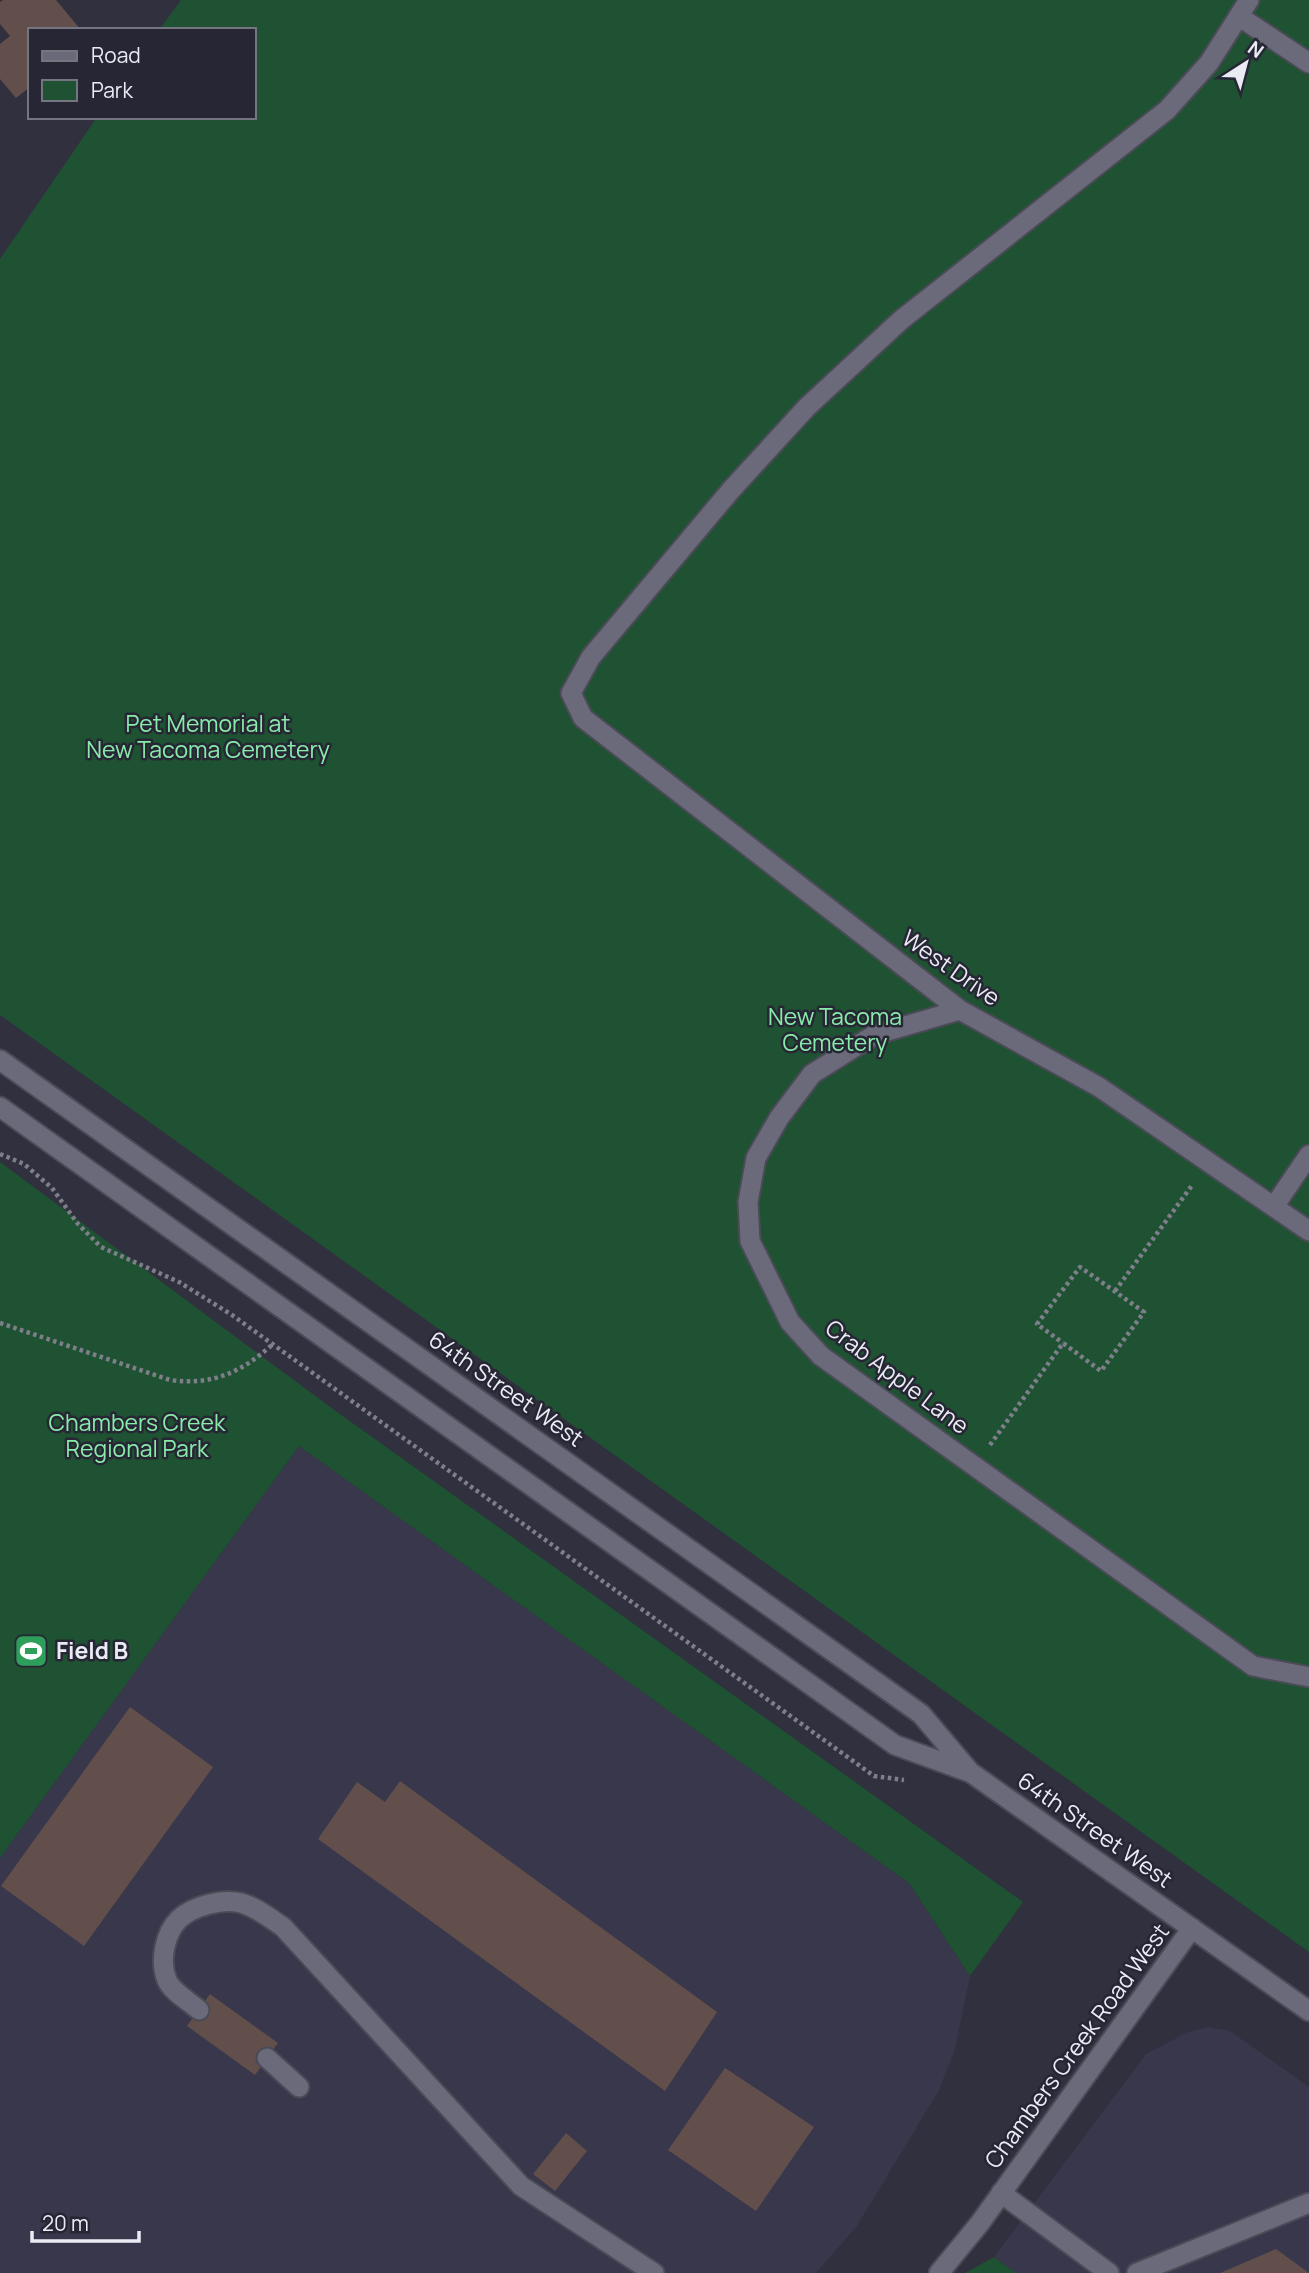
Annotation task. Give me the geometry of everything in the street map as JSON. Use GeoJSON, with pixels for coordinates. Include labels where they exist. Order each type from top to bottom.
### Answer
{"type":"FeatureCollection","features":[{"type":"Feature","properties":{"kind":"street"},"geometry":{"type":"LineString","coordinates":[[1244,9],[1309,63]]}},
{"type":"Feature","properties":{"kind":"street","name":"West Drive"},"geometry":{"type":"LineString","coordinates":[[1244,9],[1209,63],[1167,110],[901,320],[807,407],[731,490],[591,657],[571,693],[583,718],[960,1010],[1099,1087],[1275,1205],[1309,1231]]}},
{"type":"Feature","properties":{"kind":"street","name":"Crab Apple Lane"},"geometry":{"type":"LineString","coordinates":[[960,1010],[874,1035],[812,1074],[779,1118],[756,1158],[748,1202],[750,1241],[790,1322],[821,1356],[1253,1666],[1309,1677]]}},
{"type":"Feature","properties":{"kind":"street","name":"64th Street West"},"geometry":{"type":"LineString","coordinates":[[0,1060],[921,1714],[970,1772],[1192,1928]]}},
{"type":"Feature","properties":{"kind":"street","name":"64th Street West"},"geometry":{"type":"LineString","coordinates":[[0,1107],[895,1745],[970,1772]]}},
{"type":"Feature","properties":{"kind":"street"},"geometry":{"type":"LineString","coordinates":[[1275,1205],[1309,1155]]}},
{"type":"Feature","properties":{"kind":"street"},"geometry":{"type":"LineString","coordinates":[[199,2010],[167,1982],[163,1960],[167,1938],[180,1919],[197,1909],[222,1901],[241,1902],[283,1927],[521,2186],[654,2273]]}},
{"type":"Feature","properties":{"kind":"street","name":"Chambers Creek Road West"},"geometry":{"type":"LineString","coordinates":[[939,2273],[1002,2193],[1192,1928],[1309,2011]]}},
{"type":"Feature","properties":{"kind":"street"},"geometry":{"type":"LineString","coordinates":[[267,2058],[299,2087]]}},
{"type":"Feature","properties":{"kind":"street"},"geometry":{"type":"LineString","coordinates":[[1002,2193],[1109,2273]]}},
{"type":"Feature","properties":{"kind":"street"},"geometry":{"type":"LineString","coordinates":[[1137,2273],[1309,2203]]}},
{"type":"Feature","properties":{"kind":"path"},"geometry":{"type":"LineString","coordinates":[[0,1154],[24,1164],[52,1188],[78,1224],[102,1247],[179,1282],[232,1315],[874,1776],[915,1781]]}},
{"type":"Feature","properties":{"kind":"path"},"geometry":{"type":"LineString","coordinates":[[1115,1291],[1210,1162]]}},
{"type":"Feature","properties":{"kind":"path"},"geometry":{"type":"LineString","coordinates":[[1080,1267],[1144,1312],[1101,1371],[1063,1343],[1037,1324],[1080,1267]]}},
{"type":"Feature","properties":{"kind":"path"},"geometry":{"type":"LineString","coordinates":[[0,1323],[170,1380],[189,1382],[232,1373],[253,1362],[272,1344]]}},
{"type":"Feature","properties":{"kind":"path"},"geometry":{"type":"LineString","coordinates":[[975,1465],[1063,1343]]}},
{"type":"Feature","properties":{"kind":"shaded area"},"geometry":{"type":"Polygon","coordinates":[[[299,1446],[909,1883],[970,1976],[955,2049],[939,2090],[857,2226],[816,2273],[0,2273],[0,1858],[299,1446]]]}},
{"type":"Feature","properties":{"kind":"shaded area"},"geometry":{"type":"Polygon","coordinates":[[[1209,2027],[1230,2031],[1309,2087],[1309,2273],[1016,2273],[994,2257],[1146,2054],[1188,2032],[1209,2027]]]}},
{"type":"Feature","properties":{"kind":"green space","name":"New Tacoma Cemetery"},"geometry":{"type":"Polygon","coordinates":[[[181,0],[1309,0],[1309,1952],[0,1015],[0,259],[96,119],[256,119],[256,28],[160,28],[181,0]]]}},
{"type":"Feature","properties":{"kind":"green space","name":"Chambers Creek Regional Park"},"geometry":{"type":"Polygon","coordinates":[[[0,1162],[333,1409],[1023,1902],[970,1976],[909,1883],[299,1446],[0,1858],[0,1162]]]}},
{"type":"Feature","properties":{"kind":"green space"},"geometry":{"type":"Polygon","coordinates":[[[994,2257],[1016,2273],[965,2273],[994,2257]]]}},
{"type":"Feature","properties":{"kind":"building"},"geometry":{"type":"Polygon","coordinates":[[[56,0],[79,28],[28,28],[28,89],[16,98],[0,79],[0,44],[10,36],[0,24],[0,2],[56,0]]]}},
{"type":"Feature","properties":{"kind":"building"},"geometry":{"type":"Polygon","coordinates":[[[130,1707],[213,1767],[84,1946],[1,1886],[130,1707]]]}},
{"type":"Feature","properties":{"kind":"building"},"geometry":{"type":"Polygon","coordinates":[[[400,1781],[717,2012],[665,2091],[318,1839],[357,1782],[385,1802],[400,1781]]]}},
{"type":"Feature","properties":{"kind":"building"},"geometry":{"type":"Polygon","coordinates":[[[210,1994],[278,2043],[255,2075],[187,2026],[210,1994]]]}},
{"type":"Feature","properties":{"kind":"building"},"geometry":{"type":"Polygon","coordinates":[[[725,2068],[814,2127],[756,2211],[668,2150],[725,2068]]]}},
{"type":"Feature","properties":{"kind":"building"},"geometry":{"type":"Polygon","coordinates":[[[566,2133],[587,2151],[555,2191],[533,2174],[566,2133]]]}},
{"type":"Feature","properties":{"kind":"building"},"geometry":{"type":"Polygon","coordinates":[[[1276,2249],[1309,2273],[1220,2273],[1276,2249]]]}},
{"type":"Feature","properties":{"kind":"place","name":"Field B"},"geometry":{"type":"Point","coordinates":[31,1651]}},
{"type":"Feature","properties":{"kind":"park label","name":"Pet Memorial at New Tacoma Cemetery"},"geometry":{"type":"Point","coordinates":[208,737]}}]}
